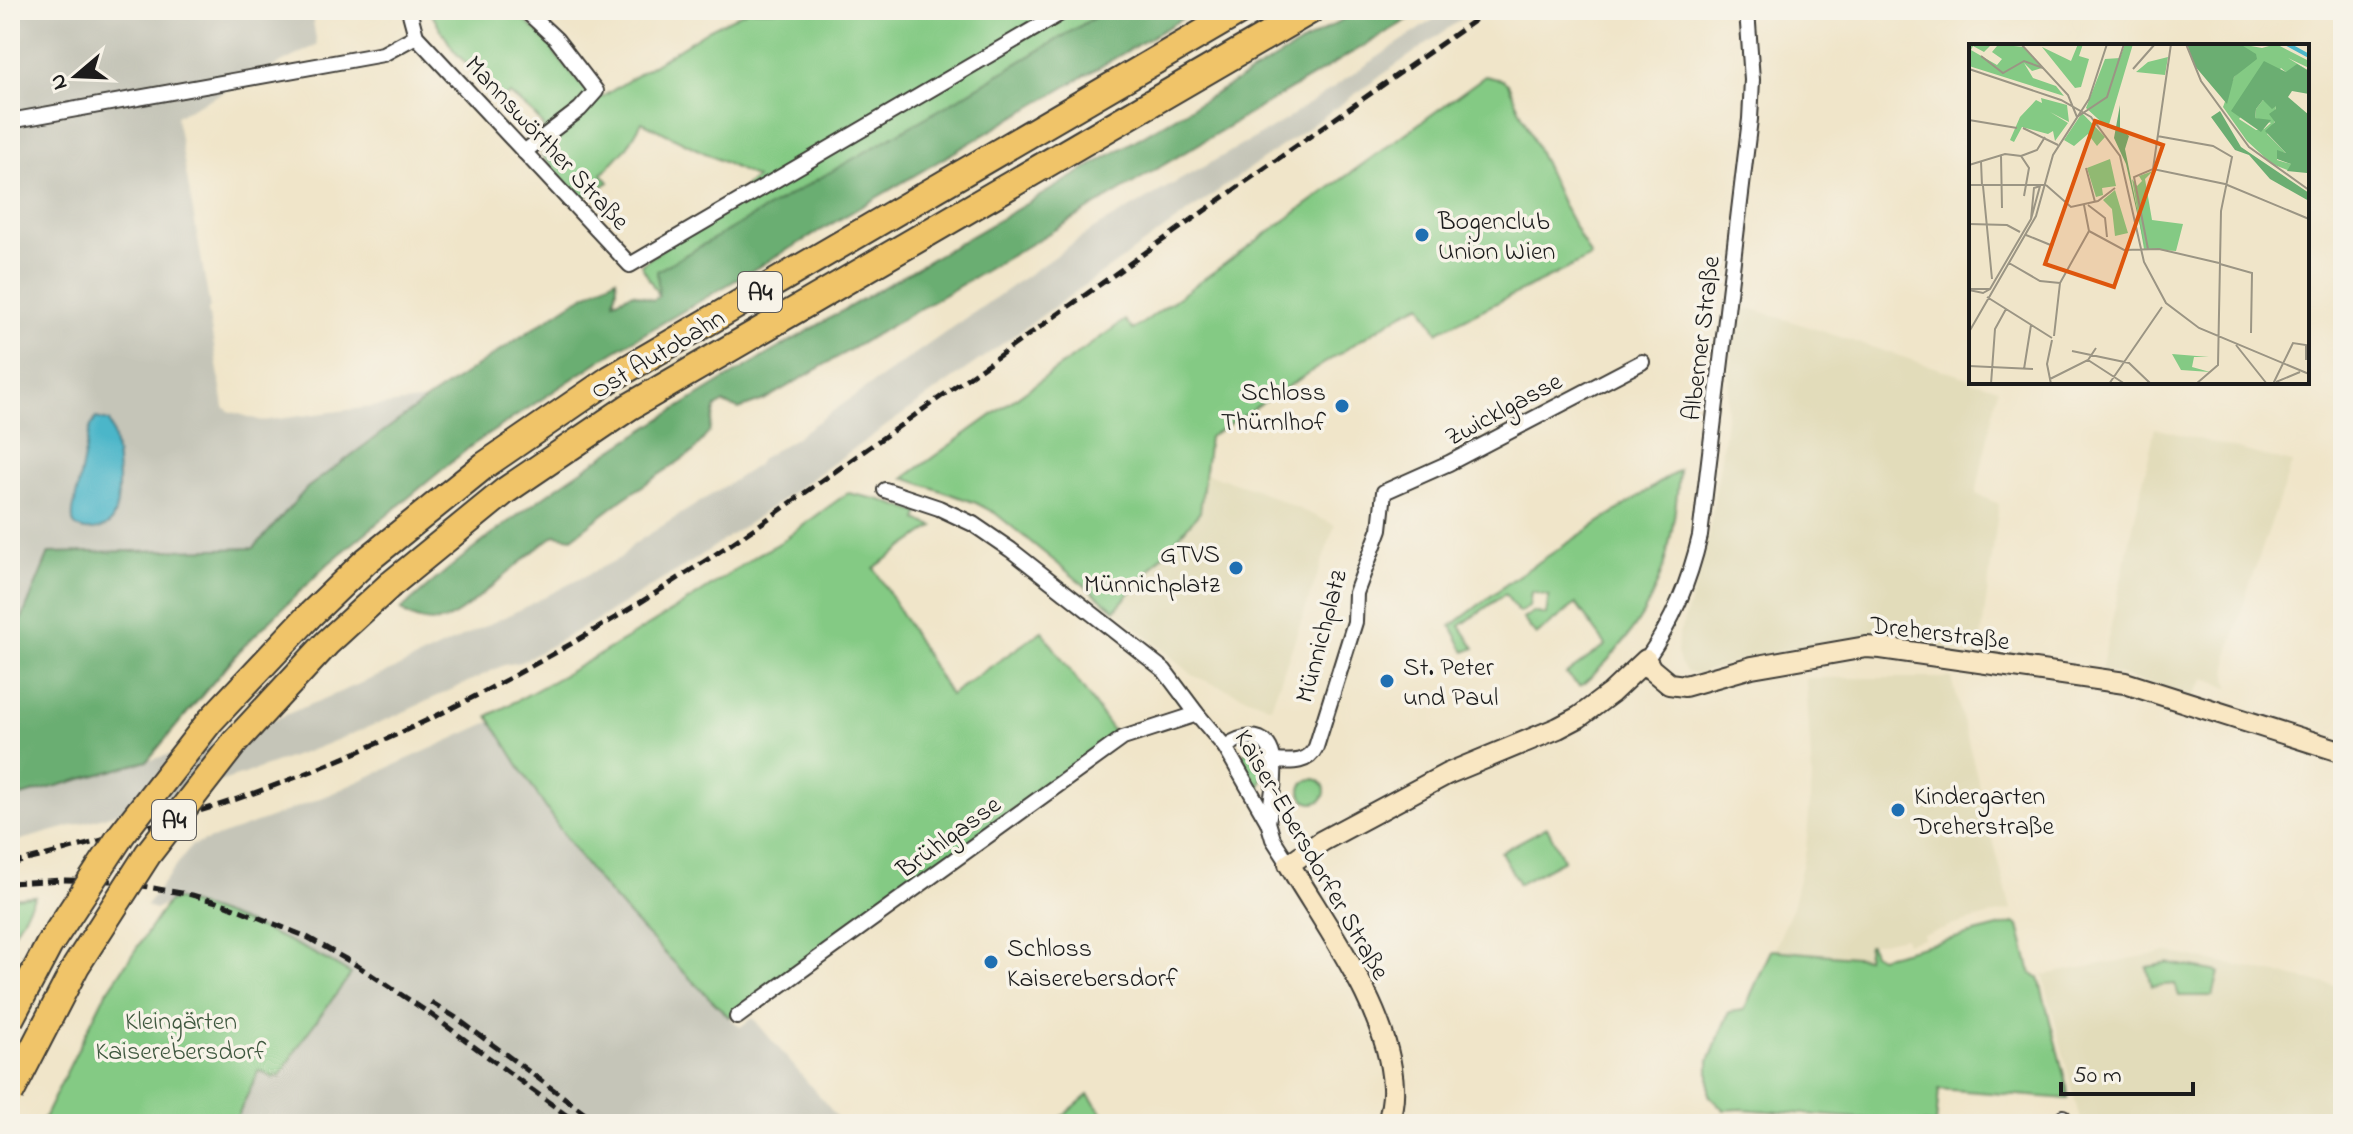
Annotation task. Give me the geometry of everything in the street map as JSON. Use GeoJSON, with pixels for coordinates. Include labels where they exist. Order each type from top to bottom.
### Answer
{"type":"FeatureCollection","features":[{"type":"Feature","properties":{"kind":"highway","name":"Ost Autobahn"},"geometry":{"type":"LineString","coordinates":[[10,1019],[49,945],[122,834],[210,721],[308,617],[366,561],[485,465],[610,379],[1242,10]]}},
{"type":"Feature","properties":{"kind":"highway","name":"Ost Autobahn"},"geometry":{"type":"LineString","coordinates":[[10,1094],[76,966],[148,854],[235,742],[327,643],[390,585],[505,491],[629,407],[1311,10]]}},
{"type":"Feature","properties":{"kind":"street","name":"Mannswörther Straße"},"geometry":{"type":"LineString","coordinates":[[409,10],[416,36],[630,265],[1066,10]]}},
{"type":"Feature","properties":{"kind":"street"},"geometry":{"type":"LineString","coordinates":[[524,152],[580,109],[596,91],[556,39],[525,10]]}},
{"type":"Feature","properties":{"kind":"street","name":"Alberner Straße"},"geometry":{"type":"LineString","coordinates":[[1646,660],[1665,632],[1685,590],[1700,536],[1750,119],[1752,80],[1747,10]]}},
{"type":"Feature","properties":{"kind":"street"},"geometry":{"type":"LineString","coordinates":[[10,121],[383,54],[416,36]]}},
{"type":"Feature","properties":{"kind":"street","name":"Zwicklgasse"},"geometry":{"type":"LineString","coordinates":[[1384,492],[1449,463],[1642,362]]}},
{"type":"Feature","properties":{"kind":"street","name":"Kaiser-Ebersdorfer Straße"},"geometry":{"type":"LineString","coordinates":[[885,490],[939,508],[973,524],[1011,550],[1164,670],[1225,747],[1268,822],[1273,839],[1354,972],[1379,1027],[1388,1058],[1393,1088],[1388,1124]]}},
{"type":"Feature","properties":{"kind":"street","name":"Münnichplatz"},"geometry":{"type":"LineString","coordinates":[[1274,761],[1299,761],[1312,754],[1316,747],[1355,622],[1356,593],[1380,529],[1384,492]]}},
{"type":"Feature","properties":{"kind":"street","name":"Dreherstraße"},"geometry":{"type":"LineString","coordinates":[[1646,660],[1660,677],[1677,686],[1691,685],[1752,667],[1866,647],[2125,683],[2343,752]]}},
{"type":"Feature","properties":{"kind":"street"},"geometry":{"type":"LineString","coordinates":[[1289,864],[1322,841],[1434,781],[1579,717],[1611,693],[1646,660]]}},
{"type":"Feature","properties":{"kind":"street","name":"Brühlgasse"},"geometry":{"type":"LineString","coordinates":[[737,1017],[1123,738],[1197,714]]}},
{"type":"Feature","properties":{"kind":"street"},"geometry":{"type":"LineString","coordinates":[[1225,747],[1236,740],[1256,737],[1265,741],[1272,751],[1274,761],[1268,822]]}},
{"type":"Feature","properties":{"kind":"shaded area"},"geometry":{"type":"Polygon","coordinates":[[[10,10],[311,10],[317,45],[176,116],[224,407],[262,421],[426,400],[307,488],[254,549],[49,553],[10,647],[10,10]]]}},
{"type":"Feature","properties":{"kind":"shaded area"},"geometry":{"type":"Polygon","coordinates":[[[1450,10],[1474,10],[756,518],[595,621],[521,662],[504,665],[317,748],[244,774],[10,843],[10,799],[233,737],[397,668],[620,558],[634,544],[750,470],[759,460],[1095,228],[1281,123],[1450,10]]]}},
{"type":"Feature","properties":{"kind":"shaded area"},"geometry":{"type":"Polygon","coordinates":[[[1736,310],[1756,310],[1969,378],[1969,384],[1998,388],[1976,494],[1999,504],[1979,654],[1884,638],[1851,640],[1780,651],[1699,674],[1687,672],[1677,653],[1678,637],[1698,580],[1708,539],[1724,437],[1736,310]]]}},
{"type":"Feature","properties":{"kind":"shaded area"},"geometry":{"type":"Polygon","coordinates":[[[2155,428],[2292,463],[2229,653],[2227,680],[2230,689],[2205,678],[2193,696],[2101,670],[2155,428]]]}},
{"type":"Feature","properties":{"kind":"shaded area","name":"GTVS Münnichplatz"},"geometry":{"type":"Polygon","coordinates":[[[1204,473],[1253,488],[1335,525],[1271,707],[1194,676],[1115,610],[1200,512],[1204,473]]]}},
{"type":"Feature","properties":{"kind":"shaded area","name":"Kindergarten Dreherstraße"},"geometry":{"type":"Polygon","coordinates":[[[1806,678],[1952,678],[2011,910],[1923,934],[1923,938],[1906,943],[1904,937],[1868,945],[1867,958],[1774,951],[1792,908],[1806,849],[1812,778],[1806,678]]]}},
{"type":"Feature","properties":{"kind":"shaded area"},"geometry":{"type":"Polygon","coordinates":[[[492,721],[554,820],[596,878],[654,944],[740,1027],[753,1018],[843,1124],[234,1124],[259,1070],[277,1074],[350,974],[248,923],[217,912],[175,899],[155,909],[146,906],[191,846],[326,796],[492,721]]]}},
{"type":"Feature","properties":{"kind":"shaded area"},"geometry":{"type":"Polygon","coordinates":[[[2167,952],[2343,987],[2343,1124],[2081,1124],[2043,975],[2167,952]]]}},
{"type":"Feature","properties":{"kind":"green space"},"geometry":{"type":"Polygon","coordinates":[[[429,10],[512,10],[558,49],[554,53],[582,85],[602,97],[710,29],[748,10],[1107,10],[951,103],[659,296],[641,265],[756,178],[642,122],[628,146],[602,174],[609,182],[580,200],[542,156],[545,134],[539,120],[510,94],[500,99],[454,51],[429,10]]]}},
{"type":"Feature","properties":{"kind":"green space"},"geometry":{"type":"Polygon","coordinates":[[[1107,10],[1197,10],[613,352],[471,446],[328,564],[241,649],[147,761],[10,799],[10,647],[49,553],[254,548],[307,488],[426,400],[570,304],[616,278],[614,301],[633,293],[653,300],[659,296],[657,271],[1107,10]]]}},
{"type":"Feature","properties":{"kind":"green space"},"geometry":{"type":"Polygon","coordinates":[[[1359,10],[1424,10],[764,400],[739,409],[723,403],[716,407],[709,432],[693,452],[572,538],[555,535],[453,616],[429,622],[411,617],[401,610],[516,517],[680,407],[1359,10]]]}},
{"type":"Feature","properties":{"kind":"green space","name":"Bogenclub Union Wien"},"geometry":{"type":"Polygon","coordinates":[[[1485,76],[1508,84],[1564,207],[1591,257],[1437,332],[1421,304],[1209,437],[1200,512],[1115,610],[995,513],[976,503],[904,478],[1125,320],[1133,330],[1485,76]]]}},
{"type":"Feature","properties":{"kind":"green space"},"geometry":{"type":"Polygon","coordinates":[[[1679,470],[1671,534],[1655,589],[1627,638],[1582,685],[1579,686],[1566,674],[1606,645],[1576,604],[1536,635],[1523,619],[1533,612],[1546,615],[1549,596],[1531,592],[1529,607],[1519,613],[1505,594],[1460,626],[1475,648],[1465,652],[1451,626],[1516,577],[1679,470]]]}},
{"type":"Feature","properties":{"kind":"green space"},"geometry":{"type":"Polygon","coordinates":[[[848,493],[919,513],[917,520],[934,526],[874,568],[950,695],[1042,631],[1116,735],[729,1017],[597,879],[554,820],[488,716],[659,619],[781,542],[848,493]]]}},
{"type":"Feature","properties":{"kind":"green space"},"geometry":{"type":"Polygon","coordinates":[[[1248,750],[1262,750],[1266,763],[1259,790],[1241,765],[1242,755],[1248,750]]]}},
{"type":"Feature","properties":{"kind":"green space"},"geometry":{"type":"Polygon","coordinates":[[[1313,779],[1322,782],[1325,791],[1322,800],[1313,803],[1304,800],[1301,791],[1304,782],[1313,779]]]}},
{"type":"Feature","properties":{"kind":"green space"},"geometry":{"type":"Polygon","coordinates":[[[1547,827],[1564,860],[1519,884],[1501,852],[1547,827]]]}},
{"type":"Feature","properties":{"kind":"green space"},"geometry":{"type":"Polygon","coordinates":[[[35,896],[10,940],[10,898],[35,896]]]}},
{"type":"Feature","properties":{"kind":"green space","name":"Kleingärten Kaiserebersdorf"},"geometry":{"type":"Polygon","coordinates":[[[175,899],[265,930],[351,974],[280,1076],[277,1074],[274,1078],[259,1070],[234,1124],[41,1124],[103,998],[167,903],[175,899]]]}},
{"type":"Feature","properties":{"kind":"green space"},"geometry":{"type":"Polygon","coordinates":[[[2014,923],[2019,926],[2031,973],[2039,978],[2068,1099],[1939,1089],[1936,1124],[1930,1124],[1724,1110],[1709,1095],[1709,1061],[1729,1012],[1744,1010],[1771,950],[1866,958],[1870,945],[1873,953],[1880,957],[2014,923]]]}},
{"type":"Feature","properties":{"kind":"green space"},"geometry":{"type":"Polygon","coordinates":[[[2169,963],[2219,972],[2213,996],[2179,996],[2175,984],[2152,986],[2147,967],[2169,963]]]}},
{"type":"Feature","properties":{"kind":"green space"},"geometry":{"type":"Polygon","coordinates":[[[1088,1095],[1112,1124],[1053,1124],[1088,1095]]]}},
{"type":"Feature","properties":{"kind":"water"},"geometry":{"type":"Polygon","coordinates":[[[96,418],[109,421],[112,430],[118,470],[117,499],[112,520],[100,529],[88,530],[74,524],[73,511],[90,428],[96,418]]]}},
{"type":"Feature","properties":{"kind":"railway"},"geometry":{"type":"LineString","coordinates":[[10,864],[201,811],[307,773],[442,713],[573,642],[762,523],[1489,10]]}},
{"type":"Feature","properties":{"kind":"railway"},"geometry":{"type":"LineString","coordinates":[[10,883],[115,881],[192,895],[227,905],[307,937],[429,1013],[578,1124]]}},
{"type":"Feature","properties":{"kind":"railway"},"geometry":{"type":"LineString","coordinates":[[431,1002],[600,1124]]}},
{"type":"Feature","properties":{"kind":"place","name":"Bogenclub Union Wien"},"geometry":{"type":"Point","coordinates":[1422,235]}},
{"type":"Feature","properties":{"kind":"place","name":"Schloss Thürnlhof"},"geometry":{"type":"Point","coordinates":[1342,406]}},
{"type":"Feature","properties":{"kind":"place","name":"GTVS Münnichplatz"},"geometry":{"type":"Point","coordinates":[1236,568]}},
{"type":"Feature","properties":{"kind":"place","name":"St. Peter und Paul"},"geometry":{"type":"Point","coordinates":[1387,681]}},
{"type":"Feature","properties":{"kind":"place","name":"Kindergarten Dreherstraße"},"geometry":{"type":"Point","coordinates":[1898,810]}},
{"type":"Feature","properties":{"kind":"place","name":"Schloss Kaiserebersdorf"},"geometry":{"type":"Point","coordinates":[991,962]}}]}
